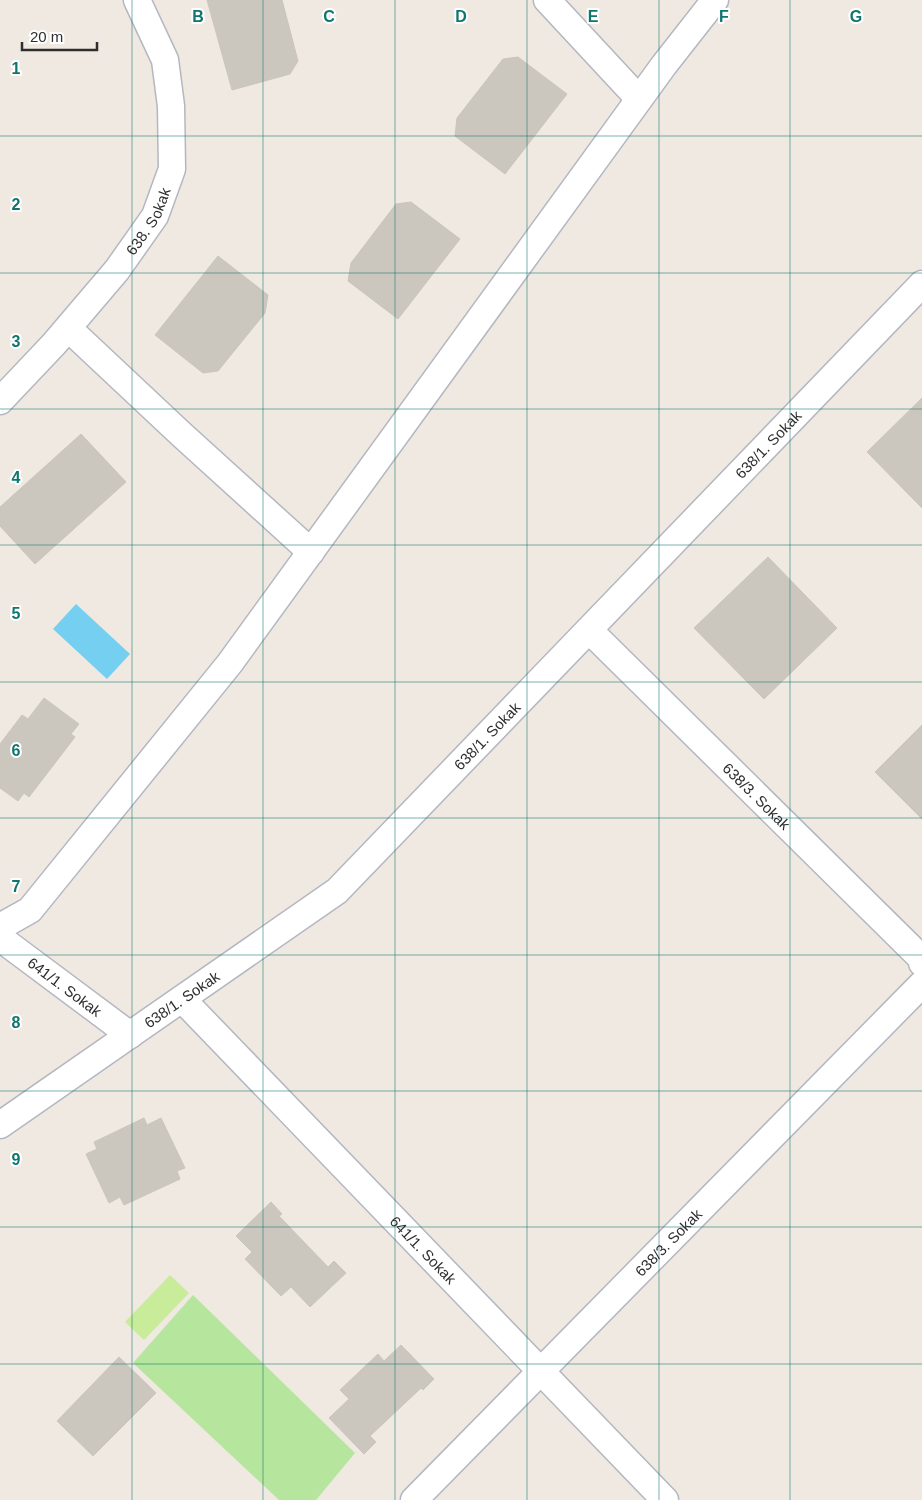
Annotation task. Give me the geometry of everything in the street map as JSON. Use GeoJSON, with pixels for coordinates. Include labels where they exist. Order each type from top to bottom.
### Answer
{"type":"FeatureCollection","features":[{"type":"Feature","properties":{"kind":"street","name":"638. Sokak"},"geometry":{"type":"LineString","coordinates":[[0,401],[68,328],[117,270],[155,216],[172,169],[171,106],[165,60],[137,0]]}},
{"type":"Feature","properties":{"kind":"street"},"geometry":{"type":"LineString","coordinates":[[547,0],[639,99]]}},
{"type":"Feature","properties":{"kind":"street"},"geometry":{"type":"LineString","coordinates":[[0,927],[30,910],[230,663],[639,99],[715,0]]}},
{"type":"Feature","properties":{"kind":"street","name":"638/1. Sokak"},"geometry":{"type":"LineString","coordinates":[[0,1125],[337,891],[922,284]]}},
{"type":"Feature","properties":{"kind":"street"},"geometry":{"type":"LineString","coordinates":[[68,328],[311,552]]}},
{"type":"Feature","properties":{"kind":"street","name":"638/3. Sokak"},"geometry":{"type":"LineString","coordinates":[[589,630],[921,958],[922,963]]}},
{"type":"Feature","properties":{"kind":"street","name":"641/1. Sokak"},"geometry":{"type":"LineString","coordinates":[[0,938],[130,1035]]}},
{"type":"Feature","properties":{"kind":"street","name":"638/3. Sokak"},"geometry":{"type":"LineString","coordinates":[[414,1500],[922,984]]}},
{"type":"Feature","properties":{"kind":"street","name":"641/1. Sokak"},"geometry":{"type":"LineString","coordinates":[[182,999],[665,1500]]}},
{"type":"Feature","properties":{"kind":"green space"},"geometry":{"type":"Polygon","coordinates":[[[170,1275],[189,1293],[144,1340],[125,1322],[170,1275]]]}},
{"type":"Feature","properties":{"kind":"green space"},"geometry":{"type":"Polygon","coordinates":[[[193,1295],[355,1453],[316,1500],[279,1500],[133,1363],[193,1295]]]}},
{"type":"Feature","properties":{"kind":"water"},"geometry":{"type":"Polygon","coordinates":[[[76,604],[130,654],[107,679],[53,629],[76,604]]]}},
{"type":"Feature","properties":{"kind":"building"},"geometry":{"type":"Polygon","coordinates":[[[207,0],[282,0],[298,61],[290,74],[232,90],[207,0]]]}},
{"type":"Feature","properties":{"kind":"building"},"geometry":{"type":"Polygon","coordinates":[[[518,57],[567,94],[505,174],[455,136],[457,118],[503,59],[518,57]]]}},
{"type":"Feature","properties":{"kind":"building"},"geometry":{"type":"Polygon","coordinates":[[[411,202],[460,239],[398,319],[348,281],[351,263],[396,204],[411,202]]]}},
{"type":"Feature","properties":{"kind":"building"},"geometry":{"type":"Polygon","coordinates":[[[218,256],[268,295],[265,313],[218,371],[203,373],[155,335],[218,256]]]}},
{"type":"Feature","properties":{"kind":"building"},"geometry":{"type":"Polygon","coordinates":[[[922,398],[922,508],[867,452],[922,398]]]}},
{"type":"Feature","properties":{"kind":"building"},"geometry":{"type":"Polygon","coordinates":[[[81,434],[126,482],[35,564],[0,526],[0,507],[81,434]]]}},
{"type":"Feature","properties":{"kind":"building"},"geometry":{"type":"Polygon","coordinates":[[[768,557],[837,628],[764,699],[694,628],[768,557]]]}},
{"type":"Feature","properties":{"kind":"building"},"geometry":{"type":"Polygon","coordinates":[[[44,698],[79,724],[71,734],[75,737],[29,797],[24,793],[18,801],[0,788],[0,744],[22,715],[28,719],[44,698]]]}},
{"type":"Feature","properties":{"kind":"building"},"geometry":{"type":"Polygon","coordinates":[[[922,725],[922,819],[875,772],[922,725]]]}},
{"type":"Feature","properties":{"kind":"building"},"geometry":{"type":"Polygon","coordinates":[[[144,1118],[147,1125],[161,1118],[185,1168],[177,1171],[180,1179],[124,1205],[120,1197],[109,1203],[86,1154],[97,1149],[94,1142],[144,1118]]]}},
{"type":"Feature","properties":{"kind":"building"},"geometry":{"type":"Polygon","coordinates":[[[271,1202],[282,1214],[279,1216],[328,1267],[334,1261],[346,1273],[310,1307],[291,1287],[281,1296],[245,1259],[252,1252],[236,1236],[271,1202]]]}},
{"type":"Feature","properties":{"kind":"building"},"geometry":{"type":"Polygon","coordinates":[[[401,1345],[434,1379],[423,1390],[421,1388],[370,1436],[376,1442],[364,1454],[329,1418],[349,1399],[340,1390],[378,1354],[384,1361],[401,1345]]]}},
{"type":"Feature","properties":{"kind":"building"},"geometry":{"type":"Polygon","coordinates":[[[119,1357],[156,1393],[93,1456],[57,1421],[119,1357]]]}}]}
